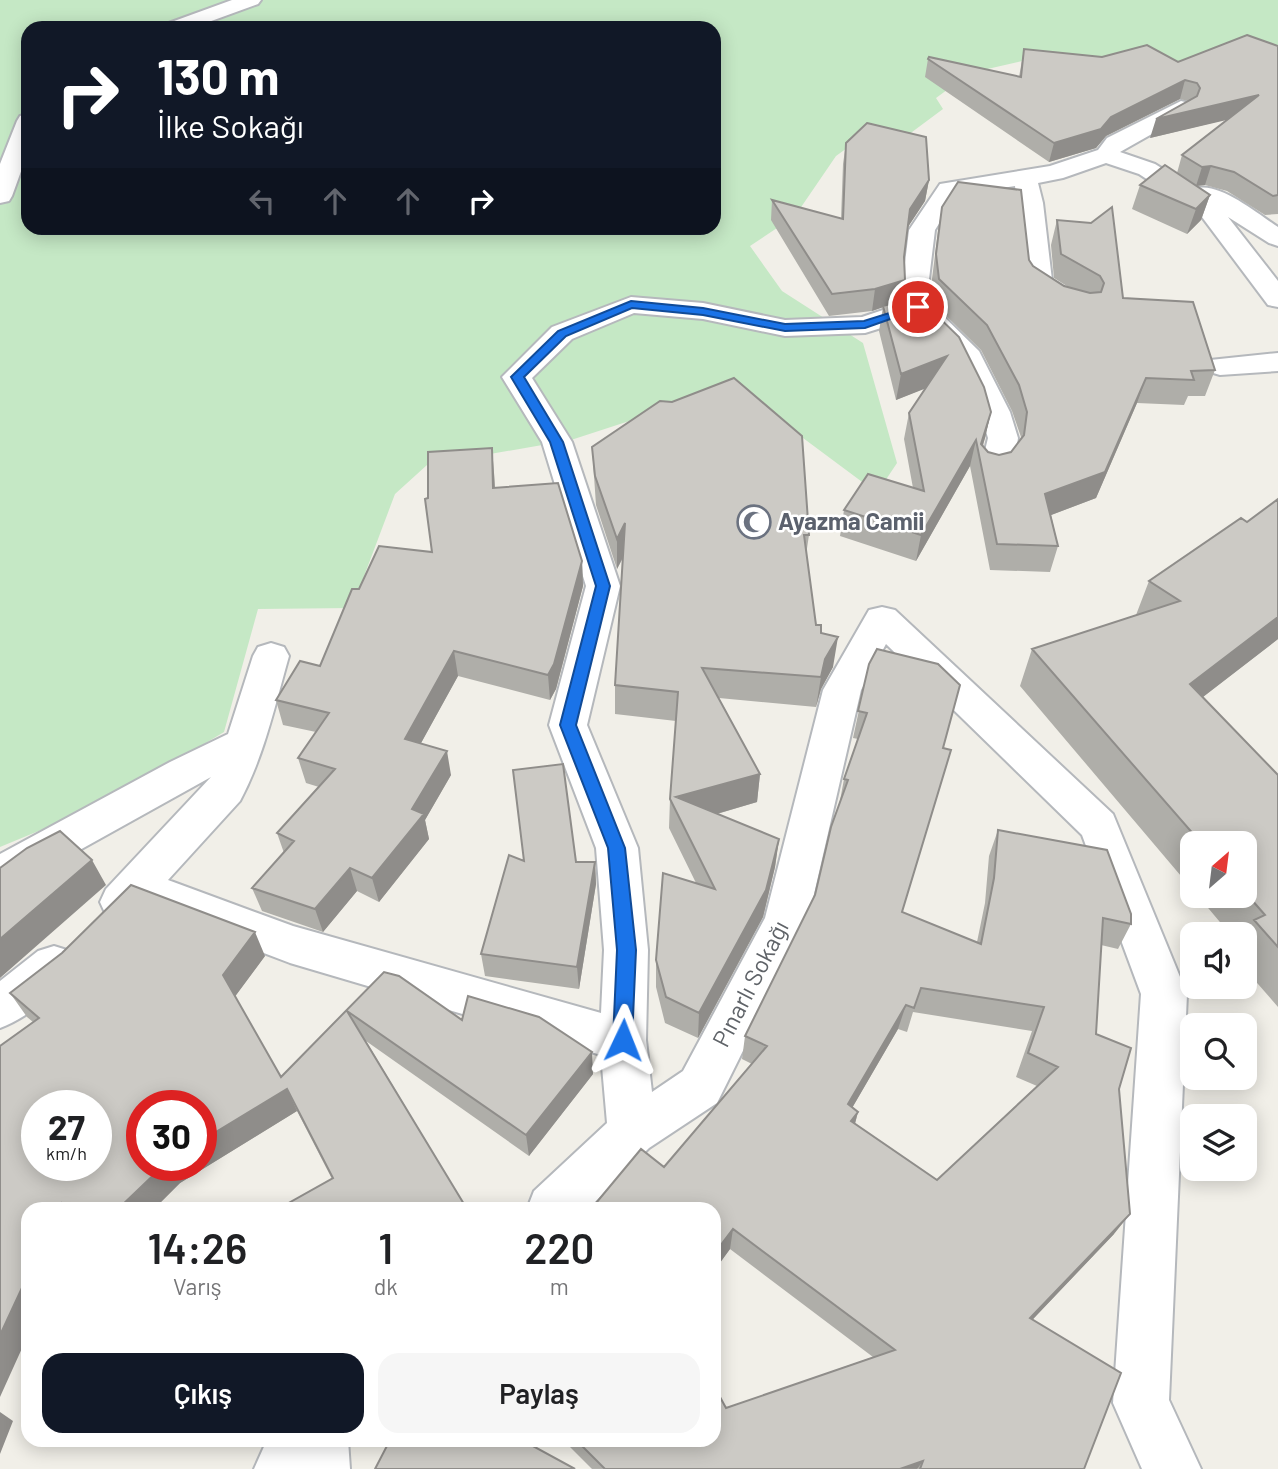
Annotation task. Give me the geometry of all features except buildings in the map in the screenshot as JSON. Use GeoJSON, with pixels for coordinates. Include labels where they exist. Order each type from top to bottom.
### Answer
{"type":"FeatureCollection","features":[{"type":"Feature","properties":{"kind":"street"},"geometry":{"type":"LineString","coordinates":[[192,21],[251,0]]}},
{"type":"Feature","properties":{"kind":"street"},"geometry":{"type":"LineString","coordinates":[[993,468],[999,459],[1003,438],[995,412],[969,357],[918,307],[916,279],[922,230],[949,189],[1054,173],[1106,155],[1115,143],[1181,108]]}},
{"type":"Feature","properties":{"kind":"street"},"geometry":{"type":"LineString","coordinates":[[0,196],[21,140]]}},
{"type":"Feature","properties":{"kind":"street"},"geometry":{"type":"LineString","coordinates":[[1106,155],[1220,200],[1278,238]]}},
{"type":"Feature","properties":{"kind":"street"},"geometry":{"type":"LineString","coordinates":[[1147,169],[1208,208],[1278,299]]}},
{"type":"Feature","properties":{"kind":"street"},"geometry":{"type":"LineString","coordinates":[[1025,179],[1031,203],[1039,284],[1082,309]]}},
{"type":"Feature","properties":{"kind":"street"},"geometry":{"type":"LineString","coordinates":[[632,1132],[623,1040],[626,950],[617,848],[568,725],[603,586],[557,442],[517,377],[562,333],[631,304],[703,312],[785,328],[865,325],[918,307]]}},
{"type":"Feature","properties":{"kind":"street"},"geometry":{"type":"LineString","coordinates":[[1220,366],[1278,362]]}},
{"type":"Feature","properties":{"kind":"street","name":"Pınarlı Sokağı"},"geometry":{"type":"LineString","coordinates":[[559,1202],[632,1132],[700,1087],[786,920],[842,690],[882,618],[1100,826],[1164,994],[1141,1403],[1172,1469]]}},
{"type":"Feature","properties":{"kind":"street"},"geometry":{"type":"LineString","coordinates":[[0,1008],[83,937],[137,886],[226,790],[245,743],[271,656]]}},
{"type":"Feature","properties":{"kind":"street"},"geometry":{"type":"LineString","coordinates":[[0,874],[245,743]]}},
{"type":"Feature","properties":{"kind":"street"},"geometry":{"type":"LineString","coordinates":[[137,886],[290,944],[623,1040]]}},
{"type":"Feature","properties":{"kind":"street"},"geometry":{"type":"LineString","coordinates":[[283,1469],[294,1447]]}},
{"type":"Feature","properties":{"kind":"street"},"geometry":{"type":"LineString","coordinates":[[320,1447],[321,1469]]}},
{"type":"Feature","properties":{"kind":"green space"},"geometry":{"type":"Polygon","coordinates":[[[0,0],[1278,0],[1278,62],[1192,70],[1022,61],[970,73],[936,98],[943,109],[908,135],[865,135],[836,156],[795,216],[750,246],[782,291],[863,343],[897,463],[877,493],[744,394],[706,396],[571,440],[427,465],[395,494],[352,608],[258,609],[224,732],[106,803],[0,847],[0,0]]]}},
{"type":"Feature","properties":{"kind":"place","name":"Ayazma Camii"},"geometry":{"type":"Point","coordinates":[754,522]}},
{"type":"Feature","properties":{"kind":"route"},"geometry":{"type":"LineString","coordinates":[[623,1040],[626,950],[617,848],[568,725],[603,586],[557,442],[517,377],[562,333],[631,304],[703,312],[785,328],[865,325],[918,307]]}}]}
